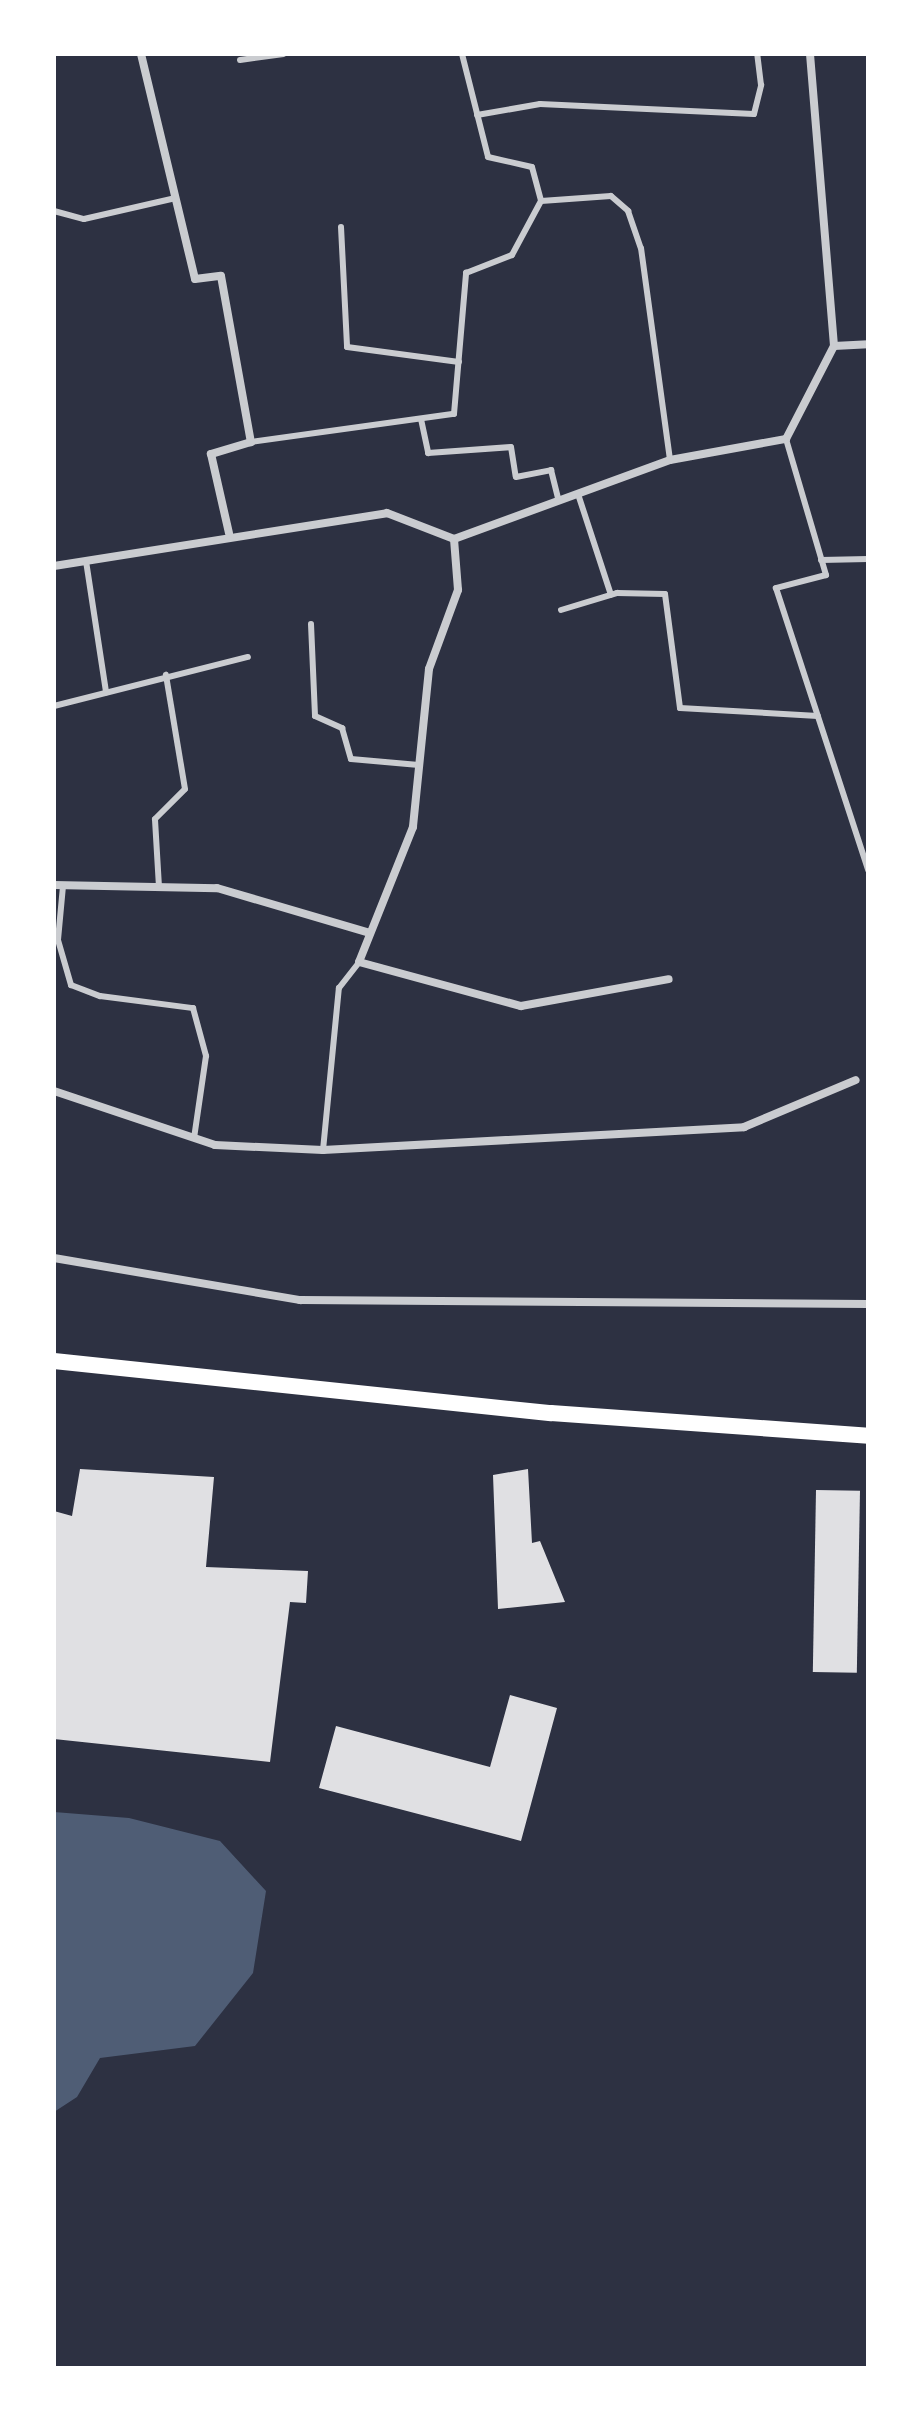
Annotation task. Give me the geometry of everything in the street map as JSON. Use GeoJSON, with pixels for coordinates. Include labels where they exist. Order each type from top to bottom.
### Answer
{"type":"FeatureCollection","features":[{"type":"Feature","properties":{"kind":"main road"},"geometry":{"type":"LineString","coordinates":[[54,1361],[551,1413],[868,1436]]}},
{"type":"Feature","properties":{"kind":"street"},"geometry":{"type":"LineString","coordinates":[[141,54],[195,279],[221,276],[251,442],[211,454],[229,533]]}},
{"type":"Feature","properties":{"kind":"street"},"geometry":{"type":"LineString","coordinates":[[54,566],[229,533],[387,513],[454,539],[670,460],[786,439],[834,346],[810,54]]}},
{"type":"Feature","properties":{"kind":"street"},"geometry":{"type":"LineString","coordinates":[[834,346],[868,344]]}},
{"type":"Feature","properties":{"kind":"street"},"geometry":{"type":"LineString","coordinates":[[454,539],[458,590],[429,669],[413,827],[359,962],[521,1006],[669,979]]}},
{"type":"Feature","properties":{"kind":"street"},"geometry":{"type":"LineString","coordinates":[[59,886],[217,888],[370,933]]}},
{"type":"Feature","properties":{"kind":"street"},"geometry":{"type":"LineString","coordinates":[[54,1091],[194,1138],[323,1150],[744,1127],[856,1080]]}},
{"type":"Feature","properties":{"kind":"street"},"geometry":{"type":"LineString","coordinates":[[54,1258],[300,1300],[868,1304]]}},
{"type":"Feature","properties":{"kind":"lane"},"geometry":{"type":"LineString","coordinates":[[240,60],[284,54]]}},
{"type":"Feature","properties":{"kind":"lane"},"geometry":{"type":"LineString","coordinates":[[251,442],[454,414],[466,273],[512,255],[541,201],[532,167],[488,157],[462,54]]}},
{"type":"Feature","properties":{"kind":"lane"},"geometry":{"type":"LineString","coordinates":[[477,115],[540,104],[754,114],[761,85],[757,54]]}},
{"type":"Feature","properties":{"kind":"lane"},"geometry":{"type":"LineString","coordinates":[[541,201],[611,196],[628,211],[641,248],[670,460]]}},
{"type":"Feature","properties":{"kind":"lane"},"geometry":{"type":"LineString","coordinates":[[54,211],[84,219],[176,198]]}},
{"type":"Feature","properties":{"kind":"lane"},"geometry":{"type":"LineString","coordinates":[[341,227],[347,347],[459,362]]}},
{"type":"Feature","properties":{"kind":"lane"},"geometry":{"type":"LineString","coordinates":[[421,419],[428,453],[511,447],[516,477],[551,470],[559,501]]}},
{"type":"Feature","properties":{"kind":"lane"},"geometry":{"type":"LineString","coordinates":[[786,439],[826,575],[776,588],[868,870]]}},
{"type":"Feature","properties":{"kind":"lane"},"geometry":{"type":"LineString","coordinates":[[578,494],[611,595]]}},
{"type":"Feature","properties":{"kind":"lane"},"geometry":{"type":"LineString","coordinates":[[821,560],[868,559]]}},
{"type":"Feature","properties":{"kind":"lane"},"geometry":{"type":"LineString","coordinates":[[86,561],[106,692]]}},
{"type":"Feature","properties":{"kind":"lane"},"geometry":{"type":"LineString","coordinates":[[561,610],[611,595],[665,594],[680,708],[818,716]]}},
{"type":"Feature","properties":{"kind":"lane"},"geometry":{"type":"LineString","coordinates":[[311,624],[315,716],[342,728],[351,759],[419,765]]}},
{"type":"Feature","properties":{"kind":"lane"},"geometry":{"type":"LineString","coordinates":[[54,706],[166,675],[248,657]]}},
{"type":"Feature","properties":{"kind":"lane"},"geometry":{"type":"LineString","coordinates":[[159,887],[155,819],[185,789],[166,675]]}},
{"type":"Feature","properties":{"kind":"lane"},"geometry":{"type":"LineString","coordinates":[[59,886],[58,940],[71,985],[100,996],[193,1008],[206,1056],[194,1138]]}},
{"type":"Feature","properties":{"kind":"lane"},"geometry":{"type":"LineString","coordinates":[[323,1150],[339,988],[359,962]]}},
{"type":"Feature","properties":{"kind":"water"},"geometry":{"type":"Polygon","coordinates":[[[54,1812],[129,1818],[220,1841],[266,1891],[253,1973],[195,2046],[100,2058],[77,2097],[54,2112],[54,1812]]]}},
{"type":"Feature","properties":{"kind":"building"},"geometry":{"type":"Polygon","coordinates":[[[80,1469],[214,1477],[206,1567],[308,1571],[306,1603],[290,1602],[270,1762],[54,1739],[54,1511],[72,1516],[80,1469]]]}},
{"type":"Feature","properties":{"kind":"building"},"geometry":{"type":"Polygon","coordinates":[[[528,1469],[532,1543],[540,1541],[565,1602],[498,1609],[493,1475],[528,1469]]]}},
{"type":"Feature","properties":{"kind":"building"},"geometry":{"type":"Polygon","coordinates":[[[816,1490],[860,1491],[857,1673],[813,1672],[816,1490]]]}},
{"type":"Feature","properties":{"kind":"building"},"geometry":{"type":"Polygon","coordinates":[[[510,1695],[557,1708],[521,1841],[319,1788],[336,1726],[490,1767],[510,1695]]]}}]}
